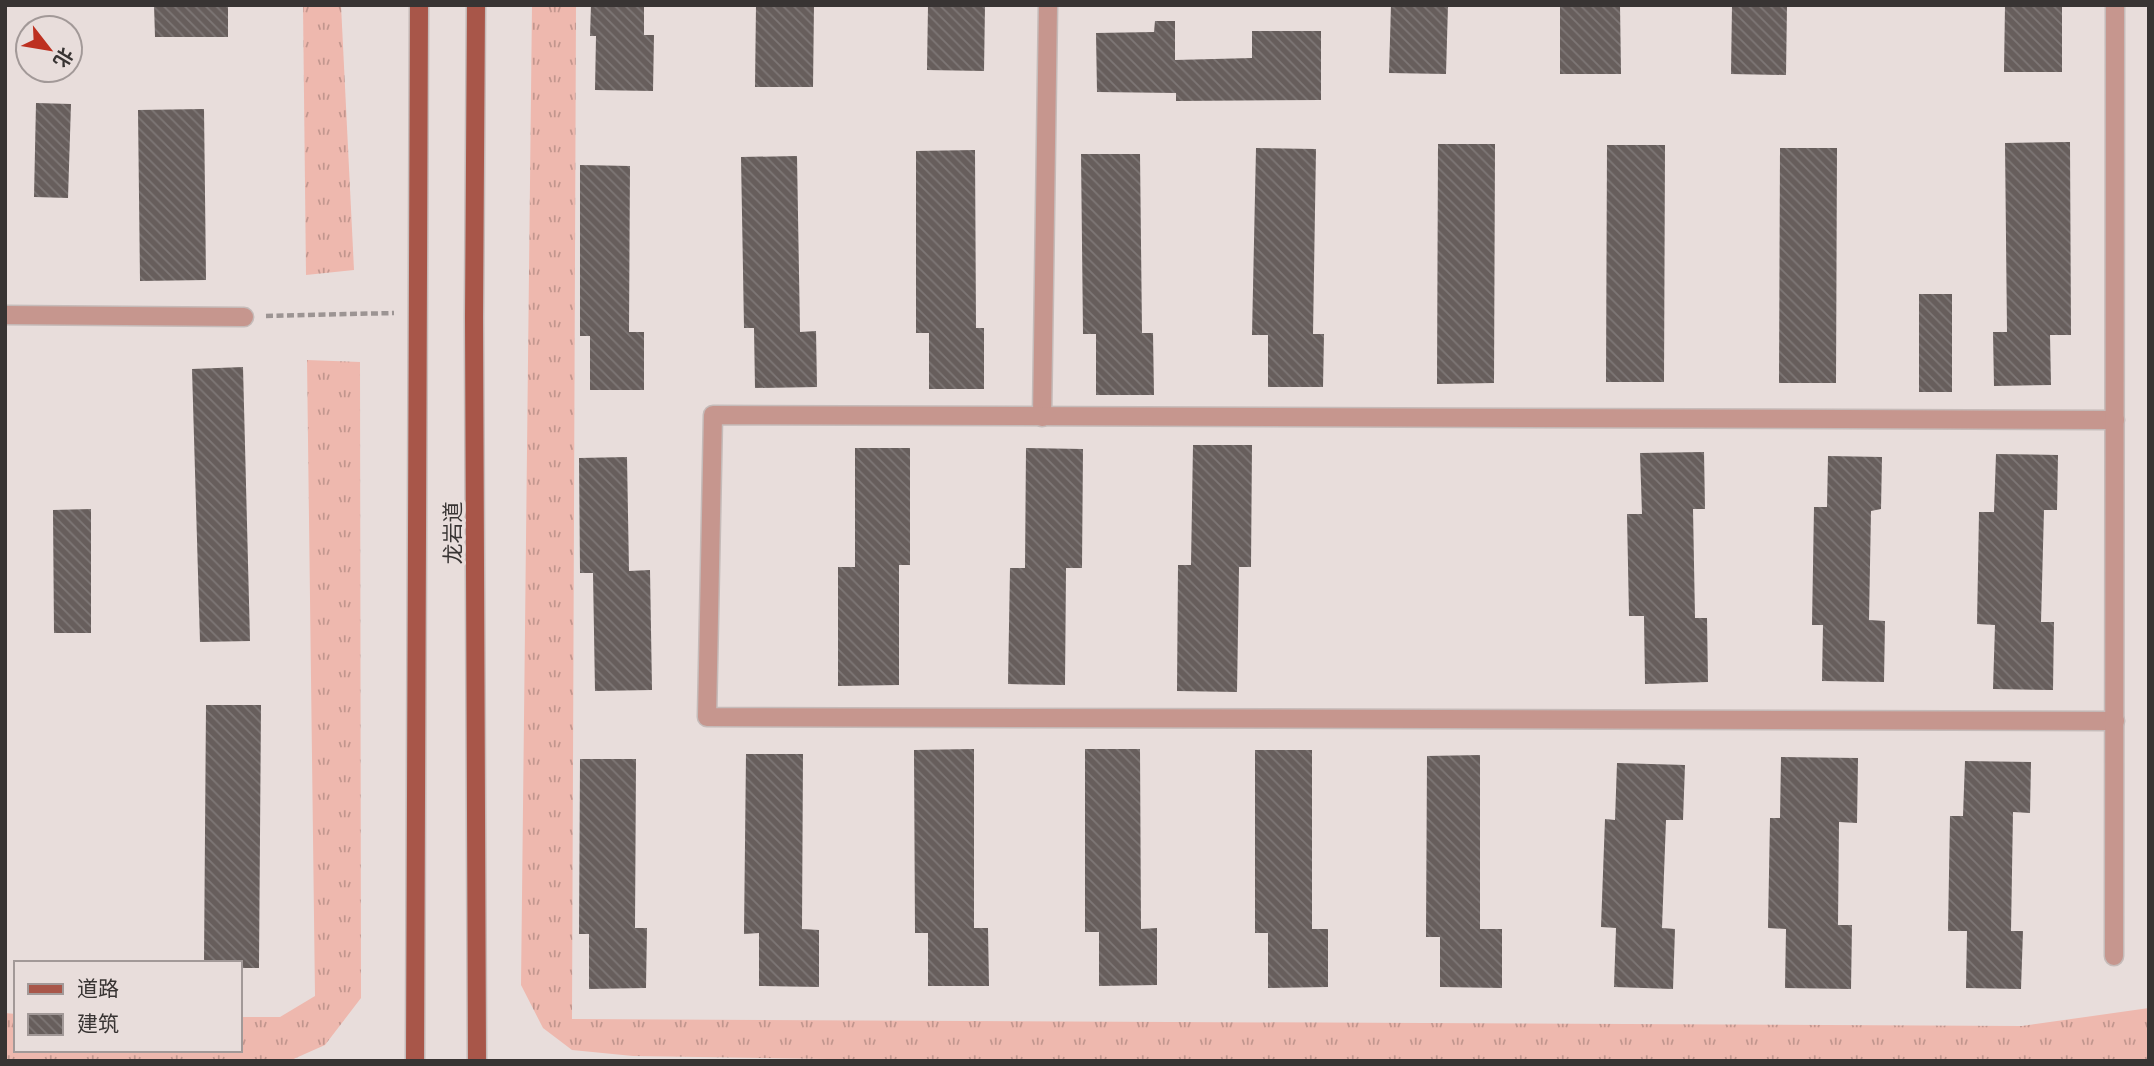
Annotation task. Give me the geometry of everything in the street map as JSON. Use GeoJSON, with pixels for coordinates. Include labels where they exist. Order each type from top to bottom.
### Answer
{"type":"FeatureCollection","features":[{"type":"Feature","properties":{"kind":"main road","name":"龙岩道"},"geometry":{"type":"LineString","coordinates":[[415,1061],[419,5]]}},
{"type":"Feature","properties":{"kind":"main road","name":"龙岩道"},"geometry":{"type":"LineString","coordinates":[[476,5],[474,344],[477,1061]]}},
{"type":"Feature","properties":{"kind":"lane"},"geometry":{"type":"LineString","coordinates":[[1042,417],[1048,5]]}},
{"type":"Feature","properties":{"kind":"lane"},"geometry":{"type":"LineString","coordinates":[[2114,956],[2115,5]]}},
{"type":"Feature","properties":{"kind":"lane"},"geometry":{"type":"LineString","coordinates":[[5,315],[244,317]]}},
{"type":"Feature","properties":{"kind":"lane"},"geometry":{"type":"LineString","coordinates":[[2115,420],[713,415],[707,717],[2115,721]]}},
{"type":"Feature","properties":{"kind":"path"},"geometry":{"type":"LineString","coordinates":[[244,317],[417,313]]}},
{"type":"Feature","properties":{"kind":"green space"},"geometry":{"type":"Polygon","coordinates":[[[303,5],[341,5],[354,270],[306,275],[303,5]]]}},
{"type":"Feature","properties":{"kind":"green space"},"geometry":{"type":"Polygon","coordinates":[[[532,5],[576,5],[572,1019],[2022,1026],[2149,1008],[2149,1061],[959,1061],[633,1056],[572,1050],[543,1028],[521,985],[532,5]]]}},
{"type":"Feature","properties":{"kind":"green space"},"geometry":{"type":"Polygon","coordinates":[[[307,360],[360,362],[361,998],[325,1045],[289,1061],[5,1061],[5,1013],[14,1014],[14,1052],[242,1052],[242,1017],[280,1017],[315,996],[307,360]]]}},
{"type":"Feature","properties":{"kind":"building"},"geometry":{"type":"Polygon","coordinates":[[[154,5],[228,5],[228,37],[155,37],[154,5]]]}},
{"type":"Feature","properties":{"kind":"building"},"geometry":{"type":"Polygon","coordinates":[[[591,5],[644,5],[644,35],[654,35],[653,91],[595,90],[596,36],[590,36],[591,5]]]}},
{"type":"Feature","properties":{"kind":"building"},"geometry":{"type":"Polygon","coordinates":[[[756,5],[814,5],[813,87],[755,87],[756,5]]]}},
{"type":"Feature","properties":{"kind":"building"},"geometry":{"type":"Polygon","coordinates":[[[928,5],[985,5],[984,71],[927,70],[928,5]]]}},
{"type":"Feature","properties":{"kind":"building"},"geometry":{"type":"Polygon","coordinates":[[[1391,5],[1448,5],[1446,74],[1389,73],[1391,5]]]}},
{"type":"Feature","properties":{"kind":"building"},"geometry":{"type":"Polygon","coordinates":[[[1560,5],[1620,5],[1621,74],[1560,74],[1560,5]]]}},
{"type":"Feature","properties":{"kind":"building"},"geometry":{"type":"Polygon","coordinates":[[[1732,5],[1787,5],[1786,75],[1731,74],[1732,5]]]}},
{"type":"Feature","properties":{"kind":"building"},"geometry":{"type":"Polygon","coordinates":[[[2005,5],[2062,5],[2062,72],[2004,72],[2005,5]]]}},
{"type":"Feature","properties":{"kind":"building"},"geometry":{"type":"Polygon","coordinates":[[[1155,21],[1175,21],[1175,60],[1252,58],[1252,31],[1321,31],[1321,100],[1176,101],[1176,93],[1097,92],[1096,33],[1154,32],[1155,21]]]}},
{"type":"Feature","properties":{"kind":"building"},"geometry":{"type":"Polygon","coordinates":[[[36,103],[71,104],[68,198],[34,197],[36,103]]]}},
{"type":"Feature","properties":{"kind":"building"},"geometry":{"type":"Polygon","coordinates":[[[204,109],[206,280],[140,281],[138,110],[204,109]]]}},
{"type":"Feature","properties":{"kind":"building"},"geometry":{"type":"Polygon","coordinates":[[[2070,142],[2071,335],[2050,335],[2051,385],[1994,386],[1993,332],[2007,332],[2005,143],[2070,142]]]}},
{"type":"Feature","properties":{"kind":"building"},"geometry":{"type":"Polygon","coordinates":[[[1438,144],[1495,144],[1494,383],[1437,384],[1438,144]]]}},
{"type":"Feature","properties":{"kind":"building"},"geometry":{"type":"Polygon","coordinates":[[[1607,145],[1665,145],[1664,382],[1606,382],[1607,145]]]}},
{"type":"Feature","properties":{"kind":"building"},"geometry":{"type":"Polygon","coordinates":[[[1256,148],[1316,149],[1313,334],[1324,334],[1323,387],[1268,387],[1268,335],[1252,335],[1256,148]]]}},
{"type":"Feature","properties":{"kind":"building"},"geometry":{"type":"Polygon","coordinates":[[[1780,148],[1837,148],[1836,383],[1779,383],[1780,148]]]}},
{"type":"Feature","properties":{"kind":"building"},"geometry":{"type":"Polygon","coordinates":[[[975,150],[976,328],[984,328],[984,389],[929,389],[929,333],[916,333],[916,151],[975,150]]]}},
{"type":"Feature","properties":{"kind":"building"},"geometry":{"type":"Polygon","coordinates":[[[1081,154],[1140,154],[1142,333],[1153,333],[1154,395],[1096,395],[1096,334],[1083,334],[1081,154]]]}},
{"type":"Feature","properties":{"kind":"building"},"geometry":{"type":"Polygon","coordinates":[[[797,156],[800,332],[816,331],[817,387],[755,388],[754,328],[744,328],[741,157],[797,156]]]}},
{"type":"Feature","properties":{"kind":"building"},"geometry":{"type":"Polygon","coordinates":[[[580,165],[630,166],[629,332],[644,332],[644,390],[590,390],[590,336],[580,336],[580,165]]]}},
{"type":"Feature","properties":{"kind":"building"},"geometry":{"type":"Polygon","coordinates":[[[1919,294],[1952,294],[1952,392],[1919,392],[1919,294]]]}},
{"type":"Feature","properties":{"kind":"building"},"geometry":{"type":"Polygon","coordinates":[[[243,367],[250,641],[200,642],[192,369],[243,367]]]}},
{"type":"Feature","properties":{"kind":"building"},"geometry":{"type":"Polygon","coordinates":[[[1193,445],[1252,445],[1251,567],[1239,567],[1237,692],[1177,691],[1178,565],[1191,565],[1193,445]]]}},
{"type":"Feature","properties":{"kind":"building"},"geometry":{"type":"Polygon","coordinates":[[[855,448],[910,448],[910,565],[899,565],[899,685],[838,686],[838,567],[855,567],[855,448]]]}},
{"type":"Feature","properties":{"kind":"building"},"geometry":{"type":"Polygon","coordinates":[[[1026,448],[1083,449],[1082,568],[1066,568],[1065,685],[1008,684],[1010,568],[1025,568],[1026,448]]]}},
{"type":"Feature","properties":{"kind":"building"},"geometry":{"type":"Polygon","coordinates":[[[1704,452],[1705,509],[1693,509],[1695,618],[1707,618],[1708,682],[1645,684],[1644,616],[1629,616],[1627,514],[1642,514],[1640,453],[1704,452]]]}},
{"type":"Feature","properties":{"kind":"building"},"geometry":{"type":"Polygon","coordinates":[[[1996,454],[2058,455],[2057,510],[2044,510],[2041,622],[2054,622],[2053,690],[1993,689],[1995,625],[1977,624],[1979,512],[1994,512],[1996,454]]]}},
{"type":"Feature","properties":{"kind":"building"},"geometry":{"type":"Polygon","coordinates":[[[1828,456],[1882,457],[1881,509],[1871,511],[1869,620],[1885,621],[1884,682],[1822,681],[1823,625],[1812,625],[1814,507],[1827,507],[1828,456]]]}},
{"type":"Feature","properties":{"kind":"building"},"geometry":{"type":"Polygon","coordinates":[[[627,457],[629,571],[650,570],[652,690],[595,691],[593,573],[580,573],[579,458],[627,457]]]}},
{"type":"Feature","properties":{"kind":"building"},"geometry":{"type":"Polygon","coordinates":[[[91,509],[91,633],[54,633],[53,510],[91,509]]]}},
{"type":"Feature","properties":{"kind":"building"},"geometry":{"type":"Polygon","coordinates":[[[206,705],[261,705],[259,968],[242,968],[242,961],[204,961],[206,705]]]}},
{"type":"Feature","properties":{"kind":"building"},"geometry":{"type":"Polygon","coordinates":[[[974,749],[974,928],[988,928],[989,986],[928,986],[928,933],[915,933],[914,750],[974,749]]]}},
{"type":"Feature","properties":{"kind":"building"},"geometry":{"type":"Polygon","coordinates":[[[1085,749],[1140,749],[1141,929],[1157,928],[1157,985],[1099,986],[1099,932],[1085,932],[1085,749]]]}},
{"type":"Feature","properties":{"kind":"building"},"geometry":{"type":"Polygon","coordinates":[[[1255,750],[1312,750],[1312,929],[1328,929],[1328,987],[1268,988],[1268,933],[1255,933],[1255,750]]]}},
{"type":"Feature","properties":{"kind":"building"},"geometry":{"type":"Polygon","coordinates":[[[746,754],[803,754],[802,929],[819,930],[819,987],[759,986],[759,933],[744,934],[746,754]]]}},
{"type":"Feature","properties":{"kind":"building"},"geometry":{"type":"Polygon","coordinates":[[[1480,755],[1480,929],[1502,929],[1502,988],[1440,987],[1440,937],[1426,937],[1427,756],[1480,755]]]}},
{"type":"Feature","properties":{"kind":"building"},"geometry":{"type":"Polygon","coordinates":[[[1781,757],[1858,758],[1857,823],[1839,822],[1838,925],[1852,925],[1851,989],[1785,988],[1786,929],[1768,928],[1770,818],[1780,818],[1781,757]]]}},
{"type":"Feature","properties":{"kind":"building"},"geometry":{"type":"Polygon","coordinates":[[[580,759],[636,759],[635,928],[647,928],[646,988],[589,989],[589,934],[579,934],[580,759]]]}},
{"type":"Feature","properties":{"kind":"building"},"geometry":{"type":"Polygon","coordinates":[[[1965,761],[2031,762],[2030,813],[2013,812],[2011,931],[2023,931],[2021,989],[1966,988],[1967,931],[1948,931],[1950,816],[1963,816],[1965,761]]]}},
{"type":"Feature","properties":{"kind":"building"},"geometry":{"type":"Polygon","coordinates":[[[1617,763],[1685,765],[1683,820],[1666,820],[1662,928],[1675,929],[1673,989],[1614,987],[1616,928],[1601,927],[1605,819],[1615,820],[1617,763]]]}}]}
